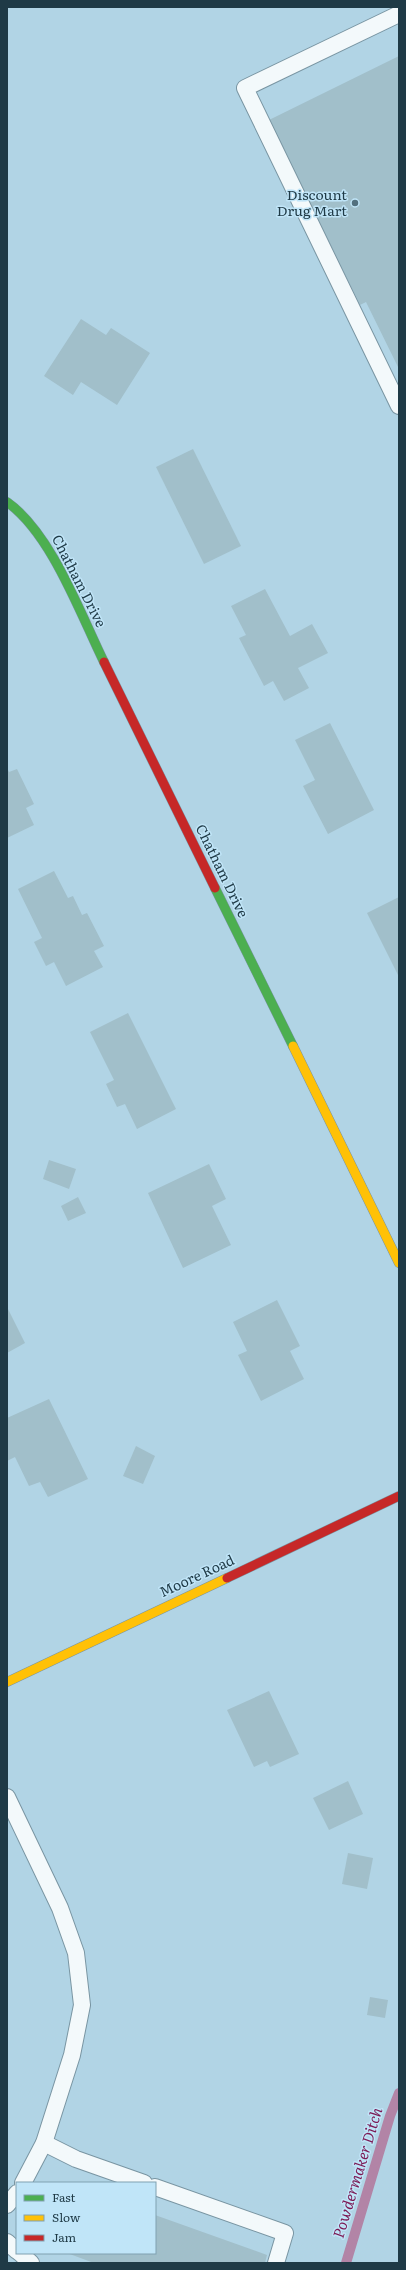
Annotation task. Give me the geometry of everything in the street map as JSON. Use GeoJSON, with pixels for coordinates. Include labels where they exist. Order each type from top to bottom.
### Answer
{"type":"FeatureCollection","features":[{"type":"Feature","properties":{"kind":"street","name":"Chatham Drive"},"geometry":{"type":"LineString","coordinates":[[7,502],[21,511],[38,531],[50,552],[399,1263]]}},
{"type":"Feature","properties":{"kind":"street","name":"Moore Road"},"geometry":{"type":"LineString","coordinates":[[7,1682],[399,1496]]}},
{"type":"Feature","properties":{"kind":"lane"},"geometry":{"type":"LineString","coordinates":[[399,14],[245,88],[399,406]]}},
{"type":"Feature","properties":{"kind":"lane"},"geometry":{"type":"LineString","coordinates":[[7,1797],[60,1908],[67,1927],[76,1953],[82,2005],[72,2055],[44,2143],[24,2182]]}},
{"type":"Feature","properties":{"kind":"lane"},"geometry":{"type":"LineString","coordinates":[[44,2143],[76,2159],[141,2182]]}},
{"type":"Feature","properties":{"kind":"lane"},"geometry":{"type":"LineString","coordinates":[[156,2187],[285,2233],[276,2263]]}},
{"type":"Feature","properties":{"kind":"lane"},"geometry":{"type":"LineString","coordinates":[[7,2205],[16,2194]]}},
{"type":"Feature","properties":{"kind":"lane"},"geometry":{"type":"LineString","coordinates":[[7,2242],[16,2250]]}},
{"type":"Feature","properties":{"kind":"lane"},"geometry":{"type":"LineString","coordinates":[[21,2254],[31,2263]]}},
{"type":"Feature","properties":{"kind":"building","name":"Discount Drug Mart"},"geometry":{"type":"Polygon","coordinates":[[[399,56],[399,369],[366,302],[360,305],[269,120],[399,56]]]}},
{"type":"Feature","properties":{"kind":"building"},"geometry":{"type":"Polygon","coordinates":[[[81,319],[106,335],[111,328],[150,353],[117,405],[81,382],[73,395],[44,376],[81,319]]]}},
{"type":"Feature","properties":{"kind":"building"},"geometry":{"type":"Polygon","coordinates":[[[193,449],[241,546],[204,564],[156,467],[193,449]]]}},
{"type":"Feature","properties":{"kind":"building"},"geometry":{"type":"Polygon","coordinates":[[[265,589],[290,636],[312,624],[328,653],[298,668],[309,688],[284,701],[273,681],[264,686],[239,638],[246,635],[231,606],[265,589]]]}},
{"type":"Feature","properties":{"kind":"building"},"geometry":{"type":"Polygon","coordinates":[[[330,723],[374,810],[328,834],[303,786],[315,780],[295,740],[330,723]]]}},
{"type":"Feature","properties":{"kind":"building"},"geometry":{"type":"Polygon","coordinates":[[[7,768],[9,772],[17,769],[34,804],[26,808],[34,825],[7,838],[7,768]]]}},
{"type":"Feature","properties":{"kind":"building"},"geometry":{"type":"Polygon","coordinates":[[[54,871],[68,898],[73,896],[82,915],[87,913],[104,946],[94,951],[103,967],[66,986],[54,962],[46,966],[34,942],[42,938],[18,889],[54,871]]]}},
{"type":"Feature","properties":{"kind":"building"},"geometry":{"type":"Polygon","coordinates":[[[399,897],[399,977],[367,913],[399,897]]]}},
{"type":"Feature","properties":{"kind":"building"},"geometry":{"type":"Polygon","coordinates":[[[128,1013],[176,1109],[137,1129],[125,1104],[117,1107],[106,1084],[114,1080],[90,1032],[128,1013]]]}},
{"type":"Feature","properties":{"kind":"building"},"geometry":{"type":"Polygon","coordinates":[[[49,1160],[76,1169],[69,1189],[43,1179],[49,1160]]]}},
{"type":"Feature","properties":{"kind":"building"},"geometry":{"type":"Polygon","coordinates":[[[209,1164],[226,1199],[212,1206],[231,1245],[183,1268],[148,1193],[209,1164]]]}},
{"type":"Feature","properties":{"kind":"building"},"geometry":{"type":"Polygon","coordinates":[[[78,1197],[86,1213],[68,1221],[61,1206],[78,1197]]]}},
{"type":"Feature","properties":{"kind":"building"},"geometry":{"type":"Polygon","coordinates":[[[277,1300],[300,1346],[290,1351],[304,1379],[261,1401],[238,1355],[247,1351],[233,1322],[277,1300]]]}},
{"type":"Feature","properties":{"kind":"building"},"geometry":{"type":"Polygon","coordinates":[[[7,1307],[25,1343],[7,1353],[7,1307]]]}},
{"type":"Feature","properties":{"kind":"building"},"geometry":{"type":"Polygon","coordinates":[[[49,1399],[88,1479],[48,1497],[40,1482],[29,1486],[15,1457],[7,1461],[7,1418],[49,1399]]]}},
{"type":"Feature","properties":{"kind":"building"},"geometry":{"type":"Polygon","coordinates":[[[136,1446],[155,1456],[143,1484],[123,1476],[136,1446]]]}},
{"type":"Feature","properties":{"kind":"building"},"geometry":{"type":"Polygon","coordinates":[[[269,1691],[299,1754],[270,1767],[267,1761],[254,1767],[227,1710],[269,1691]]]}},
{"type":"Feature","properties":{"kind":"building"},"geometry":{"type":"Polygon","coordinates":[[[348,1781],[363,1814],[329,1830],[313,1798],[348,1781]]]}},
{"type":"Feature","properties":{"kind":"building"},"geometry":{"type":"Polygon","coordinates":[[[348,1853],[373,1858],[367,1889],[342,1884],[348,1853]]]}},
{"type":"Feature","properties":{"kind":"building"},"geometry":{"type":"Polygon","coordinates":[[[370,1997],[388,2000],[385,2018],[367,2015],[370,1997]]]}},
{"type":"Feature","properties":{"kind":"building"},"geometry":{"type":"Polygon","coordinates":[[[156,2215],[267,2255],[265,2263],[94,2263],[70,2254],[156,2254],[156,2215]]]}},
{"type":"Feature","properties":{"kind":"waterway","name":"Powdermaker Ditch"},"geometry":{"type":"LineString","coordinates":[[346,2263],[390,2116],[399,2093]]}},
{"type":"Feature","properties":{"kind":"traffic: fast"},"geometry":{"type":"LineString","coordinates":[[7,502],[23,516],[51,553],[104,662]]}},
{"type":"Feature","properties":{"kind":"traffic: fast"},"geometry":{"type":"LineString","coordinates":[[215,888],[293,1046]]}},
{"type":"Feature","properties":{"kind":"traffic: slow"},"geometry":{"type":"LineString","coordinates":[[293,1046],[399,1263]]}},
{"type":"Feature","properties":{"kind":"traffic: slow"},"geometry":{"type":"LineString","coordinates":[[7,1682],[227,1578]]}},
{"type":"Feature","properties":{"kind":"traffic: jam"},"geometry":{"type":"LineString","coordinates":[[104,662],[215,888]]}},
{"type":"Feature","properties":{"kind":"traffic: jam"},"geometry":{"type":"LineString","coordinates":[[227,1578],[399,1496]]}},
{"type":"Feature","properties":{"kind":"place","name":"Discount Drug Mart"},"geometry":{"type":"Point","coordinates":[355,203]}}]}
